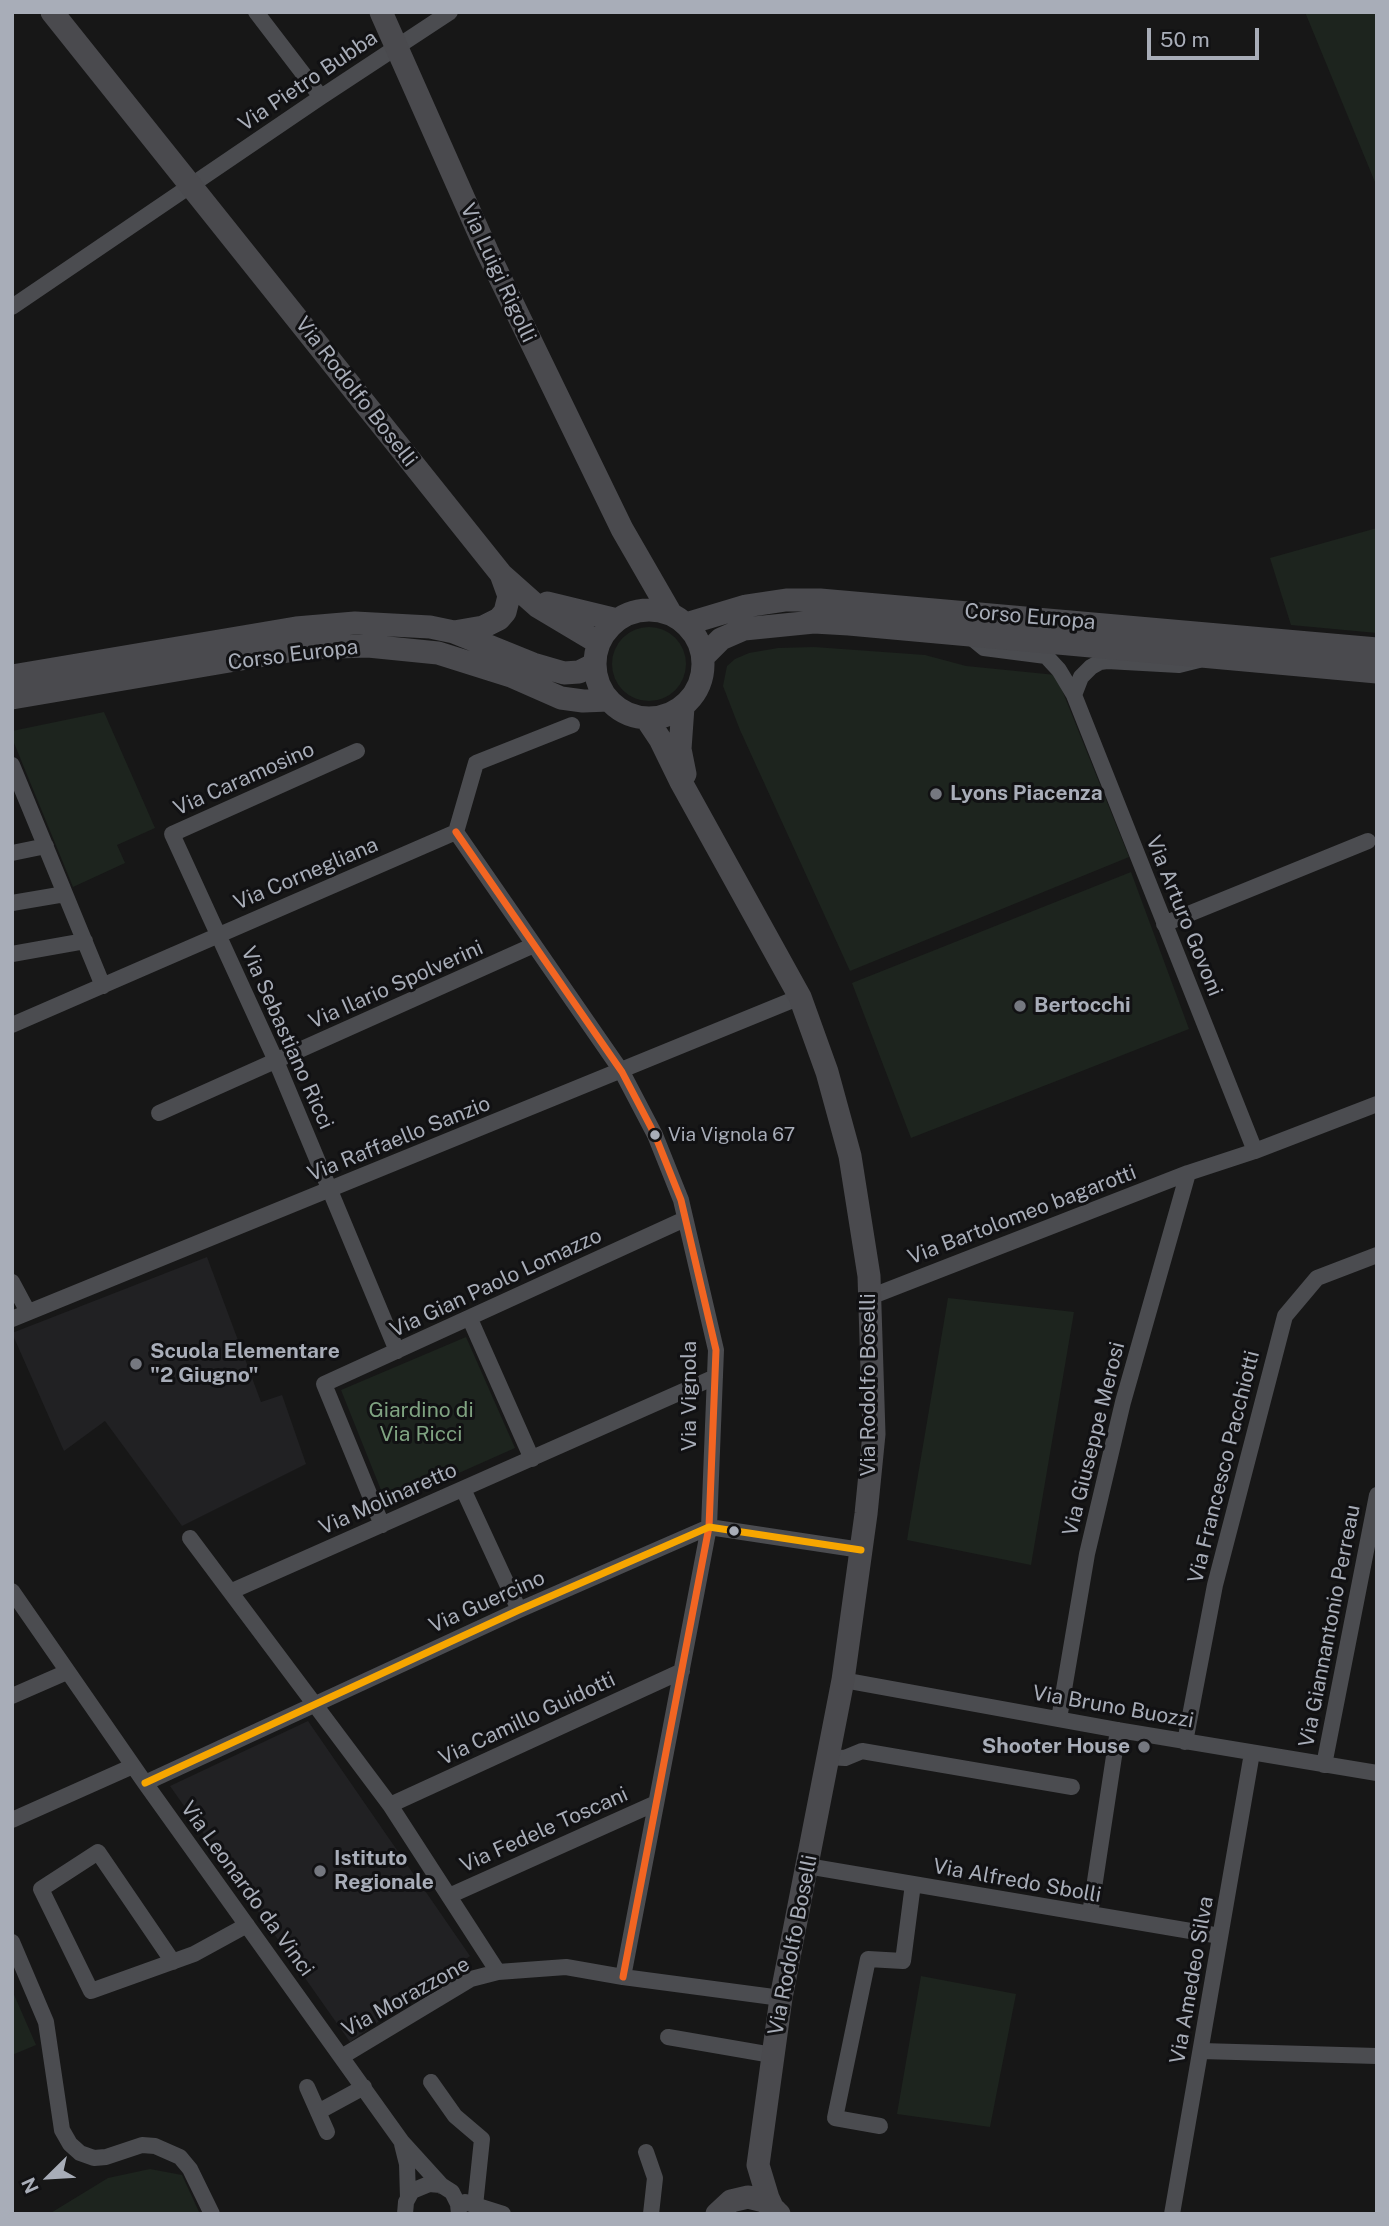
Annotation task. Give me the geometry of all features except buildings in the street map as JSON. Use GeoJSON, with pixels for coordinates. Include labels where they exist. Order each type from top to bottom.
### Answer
{"type":"FeatureCollection","features":[{"type":"Feature","properties":{"kind":"main road","name":"Via Rodolfo Boselli"},"geometry":{"type":"LineString","coordinates":[[52,12],[501,574],[597,653]]}},
{"type":"Feature","properties":{"kind":"main road","name":"Via Luigi Rigolli"},"geometry":{"type":"LineString","coordinates":[[381,12],[486,251],[622,529],[638,573],[639,595],[626,616]]}},
{"type":"Feature","properties":{"kind":"main road","name":"Via Luigi Rigolli"},"geometry":{"type":"LineString","coordinates":[[622,529],[679,619]]}},
{"type":"Feature","properties":{"kind":"main road","name":"Corso Europa"},"geometry":{"type":"LineString","coordinates":[[454,632],[483,627],[499,619],[505,612],[509,596],[501,574]]}},
{"type":"Feature","properties":{"kind":"main road","name":"Via Rodolfo Boselli"},"geometry":{"type":"LineString","coordinates":[[524,595],[559,607],[626,616],[660,611],[679,619]]}},
{"type":"Feature","properties":{"kind":"main road","name":"Corso Europa"},"geometry":{"type":"LineString","coordinates":[[679,619],[786,600],[820,600],[1377,649]]}},
{"type":"Feature","properties":{"kind":"main road"},"geometry":{"type":"LineString","coordinates":[[626,616],[607,630],[597,653],[601,690],[609,700],[632,716],[646,718],[672,713],[683,707]]}},
{"type":"Feature","properties":{"kind":"main road"},"geometry":{"type":"LineString","coordinates":[[679,619],[694,634],[703,657]]}},
{"type":"Feature","properties":{"kind":"main road","name":"Corso Europa"},"geometry":{"type":"LineString","coordinates":[[12,676],[324,625],[355,623],[430,626],[454,632],[551,671],[573,673],[597,653]]}},
{"type":"Feature","properties":{"kind":"main road","name":"Corso Europa"},"geometry":{"type":"LineString","coordinates":[[703,657],[721,639],[757,627],[783,624],[849,624],[1377,672]]}},
{"type":"Feature","properties":{"kind":"main road","name":"Corso Europa"},"geometry":{"type":"LineString","coordinates":[[12,698],[306,649],[368,646],[438,653],[510,677],[561,698],[609,700]]}},
{"type":"Feature","properties":{"kind":"main road","name":"Via Rodolfo Boselli"},"geometry":{"type":"LineString","coordinates":[[692,800],[680,749],[683,707],[699,684],[703,657]]}},
{"type":"Feature","properties":{"kind":"main road","name":"Via Rodolfo Boselli"},"geometry":{"type":"LineString","coordinates":[[646,718],[800,997],[827,1072],[850,1156],[869,1276],[874,1434],[843,1679],[781,1998],[758,2165],[719,2209]]}},
{"type":"Feature","properties":{"kind":"main road","name":"Via Rodolfo Boselli"},"geometry":{"type":"LineString","coordinates":[[758,2165],[777,2212]]}},
{"type":"Feature","properties":{"kind":"main road"},"geometry":{"type":"LineString","coordinates":[[719,2209],[748,2197],[756,2198],[777,2212]]}},
{"type":"Feature","properties":{"kind":"street"},"geometry":{"type":"LineString","coordinates":[[256,12],[321,97]]}},
{"type":"Feature","properties":{"kind":"street","name":"Via Pietro Bubba"},"geometry":{"type":"LineString","coordinates":[[12,307],[449,13]]}},
{"type":"Feature","properties":{"kind":"street","name":"Via Arturo Govoni"},"geometry":{"type":"LineString","coordinates":[[967,634],[984,648],[1046,656],[1059,670],[1074,695],[1255,1151]]}},
{"type":"Feature","properties":{"kind":"street"},"geometry":{"type":"LineString","coordinates":[[1074,695],[1081,677],[1100,662],[1179,665],[1209,657]]}},
{"type":"Feature","properties":{"kind":"street"},"geometry":{"type":"LineString","coordinates":[[456,832],[476,763],[572,725]]}},
{"type":"Feature","properties":{"kind":"street","name":"Via Caramosino"},"geometry":{"type":"LineString","coordinates":[[219,935],[173,834],[357,751]]}},
{"type":"Feature","properties":{"kind":"street"},"geometry":{"type":"LineString","coordinates":[[12,765],[19,798],[46,846],[103,986]]}},
{"type":"Feature","properties":{"kind":"street","name":"Via Cornegliana"},"geometry":{"type":"LineString","coordinates":[[12,1025],[456,832]]}},
{"type":"Feature","properties":{"kind":"street","name":"Via Vignola"},"geometry":{"type":"LineString","coordinates":[[456,832],[622,1072],[655,1135],[681,1200],[716,1350],[709,1527],[623,1977]]}},
{"type":"Feature","properties":{"kind":"street"},"geometry":{"type":"LineString","coordinates":[[1164,924],[1368,841]]}},
{"type":"Feature","properties":{"kind":"street"},"geometry":{"type":"LineString","coordinates":[[12,853],[46,846]]}},
{"type":"Feature","properties":{"kind":"street"},"geometry":{"type":"LineString","coordinates":[[12,903],[65,894]]}},
{"type":"Feature","properties":{"kind":"street","name":"Via Sebastiano Ricci"},"geometry":{"type":"LineString","coordinates":[[219,935],[276,1061],[397,1351]]}},
{"type":"Feature","properties":{"kind":"street"},"geometry":{"type":"LineString","coordinates":[[12,954],[85,941]]}},
{"type":"Feature","properties":{"kind":"street","name":"Via Ilario Spolverini"},"geometry":{"type":"LineString","coordinates":[[159,1113],[534,946]]}},
{"type":"Feature","properties":{"kind":"street","name":"Via Raffaello Sanzio"},"geometry":{"type":"LineString","coordinates":[[12,1319],[800,997]]}},
{"type":"Feature","properties":{"kind":"street"},"geometry":{"type":"LineString","coordinates":[[1188,1173],[1255,1151],[1377,1104]]}},
{"type":"Feature","properties":{"kind":"street","name":"Via Bartolomeo bagarotti"},"geometry":{"type":"LineString","coordinates":[[870,1297],[1188,1173]]}},
{"type":"Feature","properties":{"kind":"street","name":"Via Giuseppe Merosi"},"geometry":{"type":"LineString","coordinates":[[1059,1719],[1087,1554],[1117,1428],[1188,1173]]}},
{"type":"Feature","properties":{"kind":"street","name":"Via Gian Paolo Lomazzo"},"geometry":{"type":"LineString","coordinates":[[383,1525],[324,1384],[685,1219]]}},
{"type":"Feature","properties":{"kind":"street","name":"Via Francesco Pacchiotti"},"geometry":{"type":"LineString","coordinates":[[1185,1742],[1214,1585],[1285,1316],[1317,1278],[1377,1255]]}},
{"type":"Feature","properties":{"kind":"street"},"geometry":{"type":"LineString","coordinates":[[12,1282],[28,1312]]}},
{"type":"Feature","properties":{"kind":"street"},"geometry":{"type":"LineString","coordinates":[[470,1319],[532,1459]]}},
{"type":"Feature","properties":{"kind":"street","name":"Via Molinaretto"},"geometry":{"type":"LineString","coordinates":[[232,1591],[715,1377]]}},
{"type":"Feature","properties":{"kind":"street"},"geometry":{"type":"LineString","coordinates":[[463,1489],[519,1610]]}},
{"type":"Feature","properties":{"kind":"street","name":"Via Giannantonio Perreau"},"geometry":{"type":"LineString","coordinates":[[1324,1765],[1377,1495]]}},
{"type":"Feature","properties":{"kind":"street"},"geometry":{"type":"LineString","coordinates":[[709,1527],[861,1550]]}},
{"type":"Feature","properties":{"kind":"street","name":"Via Guercino"},"geometry":{"type":"LineString","coordinates":[[145,1783],[519,1610],[709,1527]]}},
{"type":"Feature","properties":{"kind":"street"},"geometry":{"type":"LineString","coordinates":[[190,1538],[390,1805],[498,1972]]}},
{"type":"Feature","properties":{"kind":"street","name":"Via Leonardo da Vinci"},"geometry":{"type":"LineString","coordinates":[[12,1591],[145,1783],[402,2142],[448,2191]]}},
{"type":"Feature","properties":{"kind":"street","name":"Via Camillo Guidotti"},"geometry":{"type":"LineString","coordinates":[[390,1805],[682,1671]]}},
{"type":"Feature","properties":{"kind":"street"},"geometry":{"type":"LineString","coordinates":[[12,1696],[67,1672]]}},
{"type":"Feature","properties":{"kind":"street","name":"Via Bruno Buozzi"},"geometry":{"type":"LineString","coordinates":[[843,1679],[1185,1742],[1377,1773]]}},
{"type":"Feature","properties":{"kind":"street"},"geometry":{"type":"LineString","coordinates":[[1090,1914],[1118,1730]]}},
{"type":"Feature","properties":{"kind":"street"},"geometry":{"type":"LineString","coordinates":[[828,1757],[845,1758],[862,1751],[1072,1787]]}},
{"type":"Feature","properties":{"kind":"street","name":"Via Amedeo Silva"},"geometry":{"type":"LineString","coordinates":[[1172,2214],[1252,1753]]}},
{"type":"Feature","properties":{"kind":"street"},"geometry":{"type":"LineString","coordinates":[[12,1820],[133,1766]]}},
{"type":"Feature","properties":{"kind":"street","name":"Via Fedele Toscani"},"geometry":{"type":"LineString","coordinates":[[449,1896],[656,1803]]}},
{"type":"Feature","properties":{"kind":"street"},"geometry":{"type":"LineString","coordinates":[[173,1962],[99,1852],[41,1889],[91,1991],[173,1962],[194,1954],[247,1925]]}},
{"type":"Feature","properties":{"kind":"street","name":"Via Alfredo Sbolli"},"geometry":{"type":"LineString","coordinates":[[807,1866],[1220,1936]]}},
{"type":"Feature","properties":{"kind":"street"},"geometry":{"type":"LineString","coordinates":[[880,2126],[835,2118],[868,1959],[903,1961],[913,1884]]}},
{"type":"Feature","properties":{"kind":"street"},"geometry":{"type":"LineString","coordinates":[[12,1942],[46,2022],[62,2130],[70,2144],[80,2153],[94,2158],[106,2157],[142,2145],[155,2146],[180,2157],[190,2169],[212,2214]]}},
{"type":"Feature","properties":{"kind":"street","name":"Via Morazzone"},"geometry":{"type":"LineString","coordinates":[[343,2056],[471,1979],[498,1972],[566,1967],[781,1998]]}},
{"type":"Feature","properties":{"kind":"street"},"geometry":{"type":"LineString","coordinates":[[668,2037],[772,2055]]}},
{"type":"Feature","properties":{"kind":"street"},"geometry":{"type":"LineString","coordinates":[[1200,2051],[1377,2056]]}},
{"type":"Feature","properties":{"kind":"street"},"geometry":{"type":"LineString","coordinates":[[431,2082],[455,2116],[482,2139],[475,2206]]}},
{"type":"Feature","properties":{"kind":"street"},"geometry":{"type":"LineString","coordinates":[[307,2087],[327,2132]]}},
{"type":"Feature","properties":{"kind":"street"},"geometry":{"type":"LineString","coordinates":[[318,2112],[365,2087]]}},
{"type":"Feature","properties":{"kind":"street","name":"Via Leonardo da Vinci"},"geometry":{"type":"LineString","coordinates":[[402,2142],[407,2164],[405,2208]]}},
{"type":"Feature","properties":{"kind":"street"},"geometry":{"type":"LineString","coordinates":[[646,2152],[655,2178],[651,2214]]}},
{"type":"Feature","properties":{"kind":"street"},"geometry":{"type":"LineString","coordinates":[[405,2208],[412,2192],[423,2185],[435,2184],[475,2206],[503,2214]]}},
{"type":"Feature","properties":{"kind":"street"},"geometry":{"type":"LineString","coordinates":[[448,2191],[458,2214]]}},
{"type":"Feature","properties":{"kind":"shaded area","name":"Scuola Elementare \"2 Giugno\""},"geometry":{"type":"Polygon","coordinates":[[[207,1257],[261,1402],[282,1395],[306,1464],[182,1526],[105,1421],[64,1451],[12,1333],[207,1257]]]}},
{"type":"Feature","properties":{"kind":"shaded area","name":"Istituto Regionale"},"geometry":{"type":"Polygon","coordinates":[[[308,1721],[470,1956],[350,2042],[170,1786],[308,1721]]]}},
{"type":"Feature","properties":{"kind":"green space"},"geometry":{"type":"Polygon","coordinates":[[[1305,12],[1377,12],[1377,187],[1305,12]]]}},
{"type":"Feature","properties":{"kind":"green space"},"geometry":{"type":"Polygon","coordinates":[[[1377,528],[1377,633],[1291,625],[1270,558],[1377,528]]]}},
{"type":"Feature","properties":{"kind":"green space"},"geometry":{"type":"Polygon","coordinates":[[[649,627],[670,633],[680,643],[686,664],[680,685],[670,695],[649,701],[628,695],[618,685],[612,664],[618,643],[628,633],[649,627]]]}},
{"type":"Feature","properties":{"kind":"green space","name":"Lyons Piacenza"},"geometry":{"type":"Polygon","coordinates":[[[814,647],[925,655],[966,666],[1056,675],[1129,857],[850,971],[740,730],[723,686],[727,666],[749,653],[778,648],[814,647]]]}},
{"type":"Feature","properties":{"kind":"green space"},"geometry":{"type":"Polygon","coordinates":[[[104,712],[155,828],[117,845],[125,863],[73,887],[12,738],[12,731],[104,712]]]}},
{"type":"Feature","properties":{"kind":"green space","name":"Bertocchi"},"geometry":{"type":"Polygon","coordinates":[[[1131,872],[1189,1029],[911,1138],[852,983],[1131,872]]]}},
{"type":"Feature","properties":{"kind":"green space"},"geometry":{"type":"Polygon","coordinates":[[[948,1298],[1074,1312],[1031,1565],[907,1540],[948,1298]]]}},
{"type":"Feature","properties":{"kind":"green space","name":"Giardino di Via Ricci"},"geometry":{"type":"Polygon","coordinates":[[[466,1337],[515,1448],[387,1505],[341,1390],[466,1337]]]}},
{"type":"Feature","properties":{"kind":"green space"},"geometry":{"type":"Polygon","coordinates":[[[921,1976],[1016,1994],[990,2127],[897,2114],[921,1976]]]}},
{"type":"Feature","properties":{"kind":"green space"},"geometry":{"type":"Polygon","coordinates":[[[12,1990],[36,2045],[12,2055],[12,1990]]]}},
{"type":"Feature","properties":{"kind":"green space"},"geometry":{"type":"Polygon","coordinates":[[[150,2169],[182,2175],[200,2214],[49,2214],[108,2178],[150,2169]]]}},
{"type":"Feature","properties":{"kind":"transit line"},"geometry":{"type":"LineString","coordinates":[[456,832],[622,1072],[655,1135],[681,1200],[716,1350],[709,1527],[623,1977]]}},
{"type":"Feature","properties":{"kind":"transit line"},"geometry":{"type":"LineString","coordinates":[[145,1783],[519,1610],[709,1527],[861,1550]]}},
{"type":"Feature","properties":{"kind":"place","name":"Lyons Piacenza"},"geometry":{"type":"Point","coordinates":[936,794]}},
{"type":"Feature","properties":{"kind":"place","name":"Bertocchi"},"geometry":{"type":"Point","coordinates":[1020,1006]}},
{"type":"Feature","properties":{"kind":"place","name":"Via Vignola 67"},"geometry":{"type":"Point","coordinates":[655,1135]}},
{"type":"Feature","properties":{"kind":"place","name":"Scuola Elementare \"2 Giugno\""},"geometry":{"type":"Point","coordinates":[136,1364]}},
{"type":"Feature","properties":{"kind":"place","name":"Shooter House"},"geometry":{"type":"Point","coordinates":[1144,1747]}},
{"type":"Feature","properties":{"kind":"place","name":"Istituto Regionale"},"geometry":{"type":"Point","coordinates":[320,1871]}}]}
